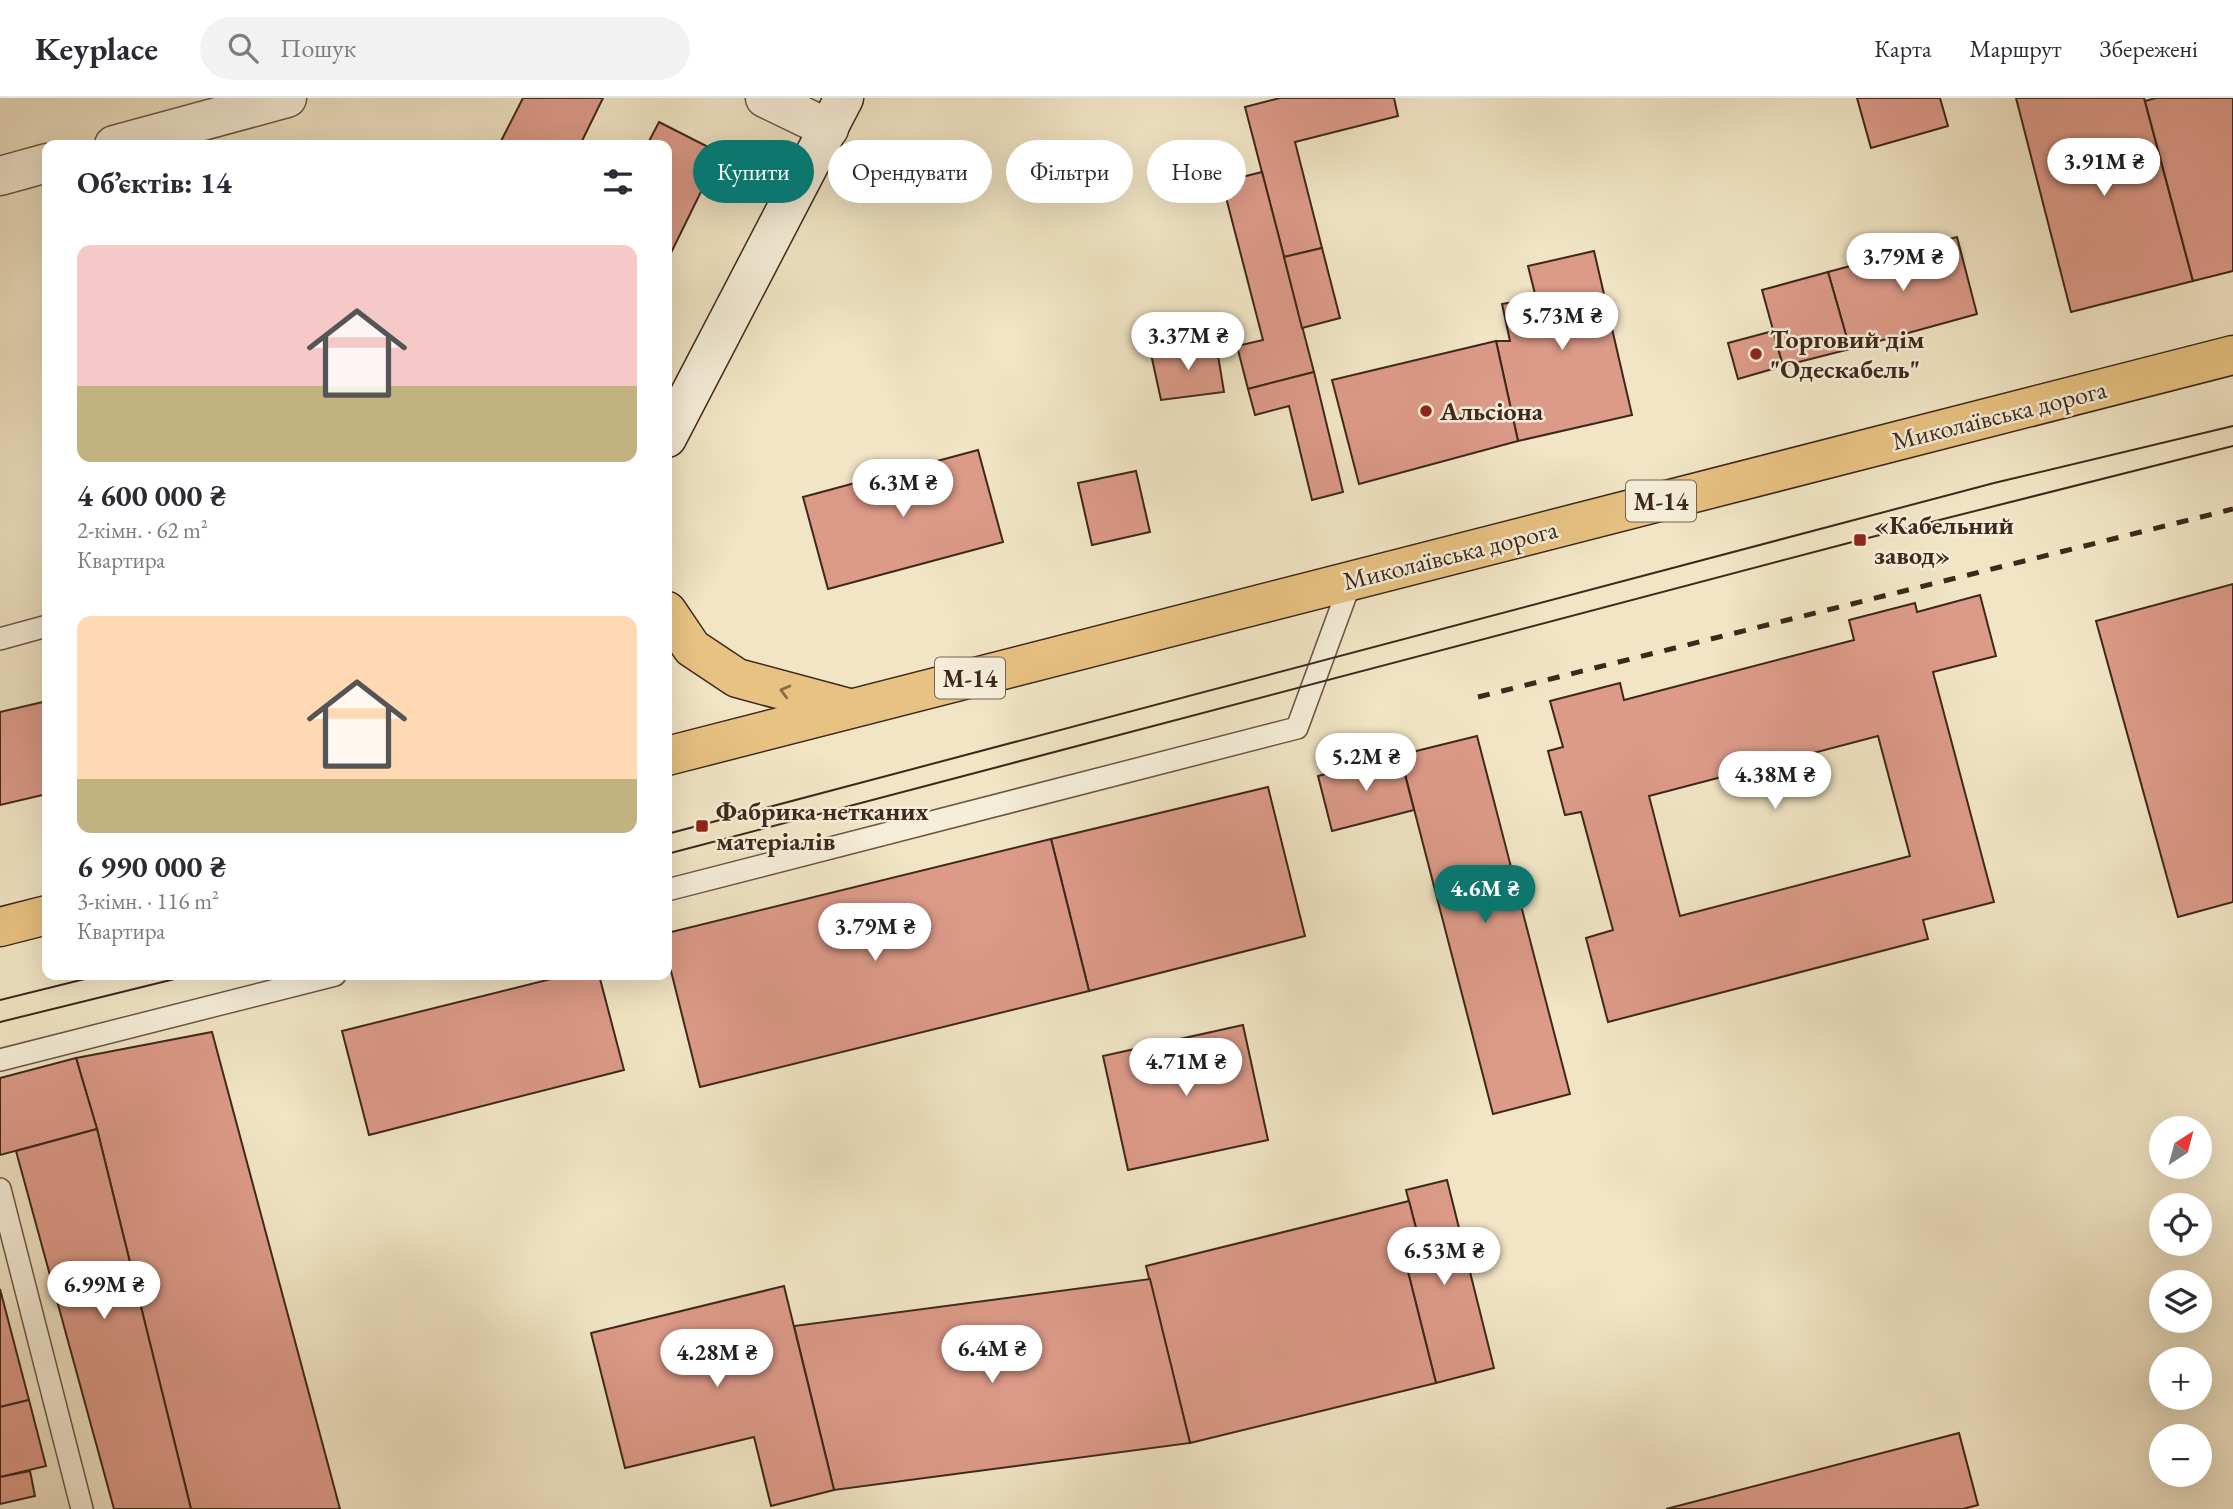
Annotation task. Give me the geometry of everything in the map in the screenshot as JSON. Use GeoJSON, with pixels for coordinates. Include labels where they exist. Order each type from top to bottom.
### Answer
{"type":"FeatureCollection","features":[{"type":"Feature","properties":{"kind":"main road"},"geometry":{"type":"LineString","coordinates":[[132,140],[287,98]]}},
{"type":"Feature","properties":{"kind":"main road"},"geometry":{"type":"LineString","coordinates":[[672,428],[836,113],[765,98]]}},
{"type":"Feature","properties":{"kind":"main road"},"geometry":{"type":"LineString","coordinates":[[0,176],[42,164]]}},
{"type":"Feature","properties":{"kind":"main road","name":"Миколаївська дорога"},"geometry":{"type":"LineString","coordinates":[[672,755],[2233,355]]}},
{"type":"Feature","properties":{"kind":"main road"},"geometry":{"type":"LineString","coordinates":[[672,618],[692,648],[737,678],[851,708]]}},
{"type":"Feature","properties":{"kind":"main road"},"geometry":{"type":"LineString","coordinates":[[0,927],[42,916]]}},
{"type":"Feature","properties":{"kind":"lane"},"geometry":{"type":"LineString","coordinates":[[672,889],[1297,728],[1351,581]]}},
{"type":"Feature","properties":{"kind":"lane"},"geometry":{"type":"LineString","coordinates":[[0,639],[42,627]]}},
{"type":"Feature","properties":{"kind":"lane"},"geometry":{"type":"LineString","coordinates":[[0,1060],[315,980]]}},
{"type":"Feature","properties":{"kind":"lane"},"geometry":{"type":"LineString","coordinates":[[0,1189],[82,1509]]}},
{"type":"Feature","properties":{"kind":"building"},"geometry":{"type":"Polygon","coordinates":[[[523,98],[603,98],[582,140],[502,140],[523,98]]]}},
{"type":"Feature","properties":{"kind":"building"},"geometry":{"type":"Polygon","coordinates":[[[1280,98],[1394,98],[1398,116],[1295,142],[1322,248],[1284,257],[1245,107],[1280,98]]]}},
{"type":"Feature","properties":{"kind":"building"},"geometry":{"type":"Polygon","coordinates":[[[1857,98],[1940,98],[1948,126],[1871,148],[1857,98]]]}},
{"type":"Feature","properties":{"kind":"building"},"geometry":{"type":"Polygon","coordinates":[[[2016,98],[2144,98],[2193,281],[2071,312],[2016,98]]]}},
{"type":"Feature","properties":{"kind":"building"},"geometry":{"type":"Polygon","coordinates":[[[2156,98],[2233,98],[2233,271],[2193,281],[2145,101],[2156,98]]]}},
{"type":"Feature","properties":{"kind":"building"},"geometry":{"type":"Polygon","coordinates":[[[659,122],[694,140],[693,203],[695,203],[672,251],[672,140],[650,140],[659,122]]]}},
{"type":"Feature","properties":{"kind":"building"},"geometry":{"type":"Polygon","coordinates":[[[1262,172],[1314,372],[1248,389],[1237,346],[1263,340],[1227,203],[1246,203],[1246,176],[1262,172]]]}},
{"type":"Feature","properties":{"kind":"building"},"geometry":{"type":"Polygon","coordinates":[[[1957,237],[1977,314],[1850,349],[1828,272],[1957,237]]]}},
{"type":"Feature","properties":{"kind":"building"},"geometry":{"type":"Polygon","coordinates":[[[1322,248],[1340,318],[1302,328],[1284,257],[1322,248]]]}},
{"type":"Feature","properties":{"kind":"building"},"geometry":{"type":"Polygon","coordinates":[[[1594,251],[1632,415],[1518,441],[1496,341],[1510,341],[1502,304],[1536,298],[1528,266],[1594,251]]]}},
{"type":"Feature","properties":{"kind":"building"},"geometry":{"type":"Polygon","coordinates":[[[1828,272],[1850,349],[1783,366],[1762,290],[1828,272]]]}},
{"type":"Feature","properties":{"kind":"building"},"geometry":{"type":"Polygon","coordinates":[[[1773,331],[1783,366],[1738,379],[1728,343],[1773,331]]]}},
{"type":"Feature","properties":{"kind":"building","name":"Альсіона"},"geometry":{"type":"Polygon","coordinates":[[[1496,341],[1518,441],[1359,484],[1332,380],[1496,341]]]}},
{"type":"Feature","properties":{"kind":"building"},"geometry":{"type":"Polygon","coordinates":[[[1216,343],[1224,392],[1161,400],[1151,354],[1216,343]]]}},
{"type":"Feature","properties":{"kind":"building"},"geometry":{"type":"Polygon","coordinates":[[[1314,372],[1343,492],[1312,500],[1289,406],[1255,415],[1248,389],[1314,372]]]}},
{"type":"Feature","properties":{"kind":"building"},"geometry":{"type":"Polygon","coordinates":[[[978,450],[1003,542],[828,589],[803,497],[978,450]]]}},
{"type":"Feature","properties":{"kind":"building"},"geometry":{"type":"Polygon","coordinates":[[[1136,471],[1150,532],[1092,545],[1078,483],[1136,471]]]}},
{"type":"Feature","properties":{"kind":"building"},"geometry":{"type":"Polygon","coordinates":[[[2233,584],[2233,902],[2178,917],[2096,621],[2233,584]]]}},
{"type":"Feature","properties":{"kind":"building"},"geometry":{"type":"Polygon","coordinates":[[[1980,595],[1996,656],[1933,672],[1994,902],[1923,920],[1928,939],[1608,1022],[1586,938],[1613,930],[1581,812],[1565,815],[1548,751],[1563,747],[1550,701],[1620,683],[1624,700],[1854,640],[1849,620],[1915,603],[1917,612],[1980,595]],[[1878,736],[1649,796],[1680,916],[1910,856],[1878,736]]]}},
{"type":"Feature","properties":{"kind":"building"},"geometry":{"type":"Polygon","coordinates":[[[42,702],[42,795],[0,805],[0,712],[42,702]]]}},
{"type":"Feature","properties":{"kind":"building"},"geometry":{"type":"Polygon","coordinates":[[[1477,736],[1570,1094],[1493,1114],[1400,755],[1477,736]]]}},
{"type":"Feature","properties":{"kind":"building"},"geometry":{"type":"Polygon","coordinates":[[[1400,755],[1414,810],[1332,831],[1318,776],[1400,755]]]}},
{"type":"Feature","properties":{"kind":"building"},"geometry":{"type":"Polygon","coordinates":[[[1268,787],[1305,936],[1089,991],[1051,839],[1268,787]]]}},
{"type":"Feature","properties":{"kind":"building"},"geometry":{"type":"Polygon","coordinates":[[[1051,839],[1089,991],[700,1087],[672,975],[672,932],[1051,839]]]}},
{"type":"Feature","properties":{"kind":"building"},"geometry":{"type":"Polygon","coordinates":[[[547,980],[600,980],[624,1070],[369,1135],[342,1031],[547,980]]]}},
{"type":"Feature","properties":{"kind":"building"},"geometry":{"type":"Polygon","coordinates":[[[1243,1025],[1268,1140],[1128,1170],[1103,1056],[1243,1025]]]}},
{"type":"Feature","properties":{"kind":"building"},"geometry":{"type":"Polygon","coordinates":[[[212,1032],[340,1509],[191,1509],[97,1129],[76,1058],[212,1032]]]}},
{"type":"Feature","properties":{"kind":"building"},"geometry":{"type":"Polygon","coordinates":[[[76,1058],[97,1129],[0,1155],[0,1078],[76,1058]]]}},
{"type":"Feature","properties":{"kind":"building"},"geometry":{"type":"Polygon","coordinates":[[[97,1129],[191,1509],[114,1509],[16,1151],[97,1129]]]}},
{"type":"Feature","properties":{"kind":"building"},"geometry":{"type":"Polygon","coordinates":[[[1447,1180],[1494,1368],[1436,1383],[1400,1240],[1418,1236],[1406,1190],[1447,1180]]]}},
{"type":"Feature","properties":{"kind":"building"},"geometry":{"type":"Polygon","coordinates":[[[1409,1201],[1418,1236],[1400,1240],[1436,1383],[1190,1443],[1146,1266],[1409,1201]]]}},
{"type":"Feature","properties":{"kind":"building"},"geometry":{"type":"Polygon","coordinates":[[[1150,1279],[1190,1443],[834,1490],[794,1326],[1150,1279]]]}},
{"type":"Feature","properties":{"kind":"building"},"geometry":{"type":"Polygon","coordinates":[[[784,1286],[834,1490],[771,1506],[754,1437],[625,1468],[591,1333],[784,1286]]]}},
{"type":"Feature","properties":{"kind":"building"},"geometry":{"type":"Polygon","coordinates":[[[0,1289],[29,1400],[0,1407],[0,1289]]]}},
{"type":"Feature","properties":{"kind":"building"},"geometry":{"type":"Polygon","coordinates":[[[29,1400],[46,1466],[0,1477],[0,1407],[29,1400]]]}},
{"type":"Feature","properties":{"kind":"building"},"geometry":{"type":"Polygon","coordinates":[[[1959,1433],[1978,1505],[1963,1509],[1666,1509],[1959,1433]]]}},
{"type":"Feature","properties":{"kind":"building"},"geometry":{"type":"Polygon","coordinates":[[[30,1471],[35,1496],[0,1504],[0,1477],[30,1471]]]}},
{"type":"Feature","properties":{"kind":"tram line"},"geometry":{"type":"LineString","coordinates":[[672,833],[1994,483],[2233,426]]}},
{"type":"Feature","properties":{"kind":"tram line"},"geometry":{"type":"LineString","coordinates":[[672,853],[1860,540],[2233,446]]}},
{"type":"Feature","properties":{"kind":"tram line"},"geometry":{"type":"LineString","coordinates":[[0,1000],[81,980]]}},
{"type":"Feature","properties":{"kind":"tram line"},"geometry":{"type":"LineString","coordinates":[[0,1022],[171,980]]}},
{"type":"Feature","properties":{"kind":"railway"},"geometry":{"type":"LineString","coordinates":[[1478,697],[2233,509]]}},
{"type":"Feature","properties":{"kind":"place","name":"Торговий дім \"Одескабель\""},"geometry":{"type":"Point","coordinates":[1756,354]}},
{"type":"Feature","properties":{"kind":"place","name":"Альсіона"},"geometry":{"type":"Point","coordinates":[1426,411]}},
{"type":"Feature","properties":{"kind":"place","name":"«Кабельний завод»"},"geometry":{"type":"Point","coordinates":[1860,540]}},
{"type":"Feature","properties":{"kind":"place","name":"Фабрика нетканих матеріалів"},"geometry":{"type":"Point","coordinates":[702,826]}}]}
